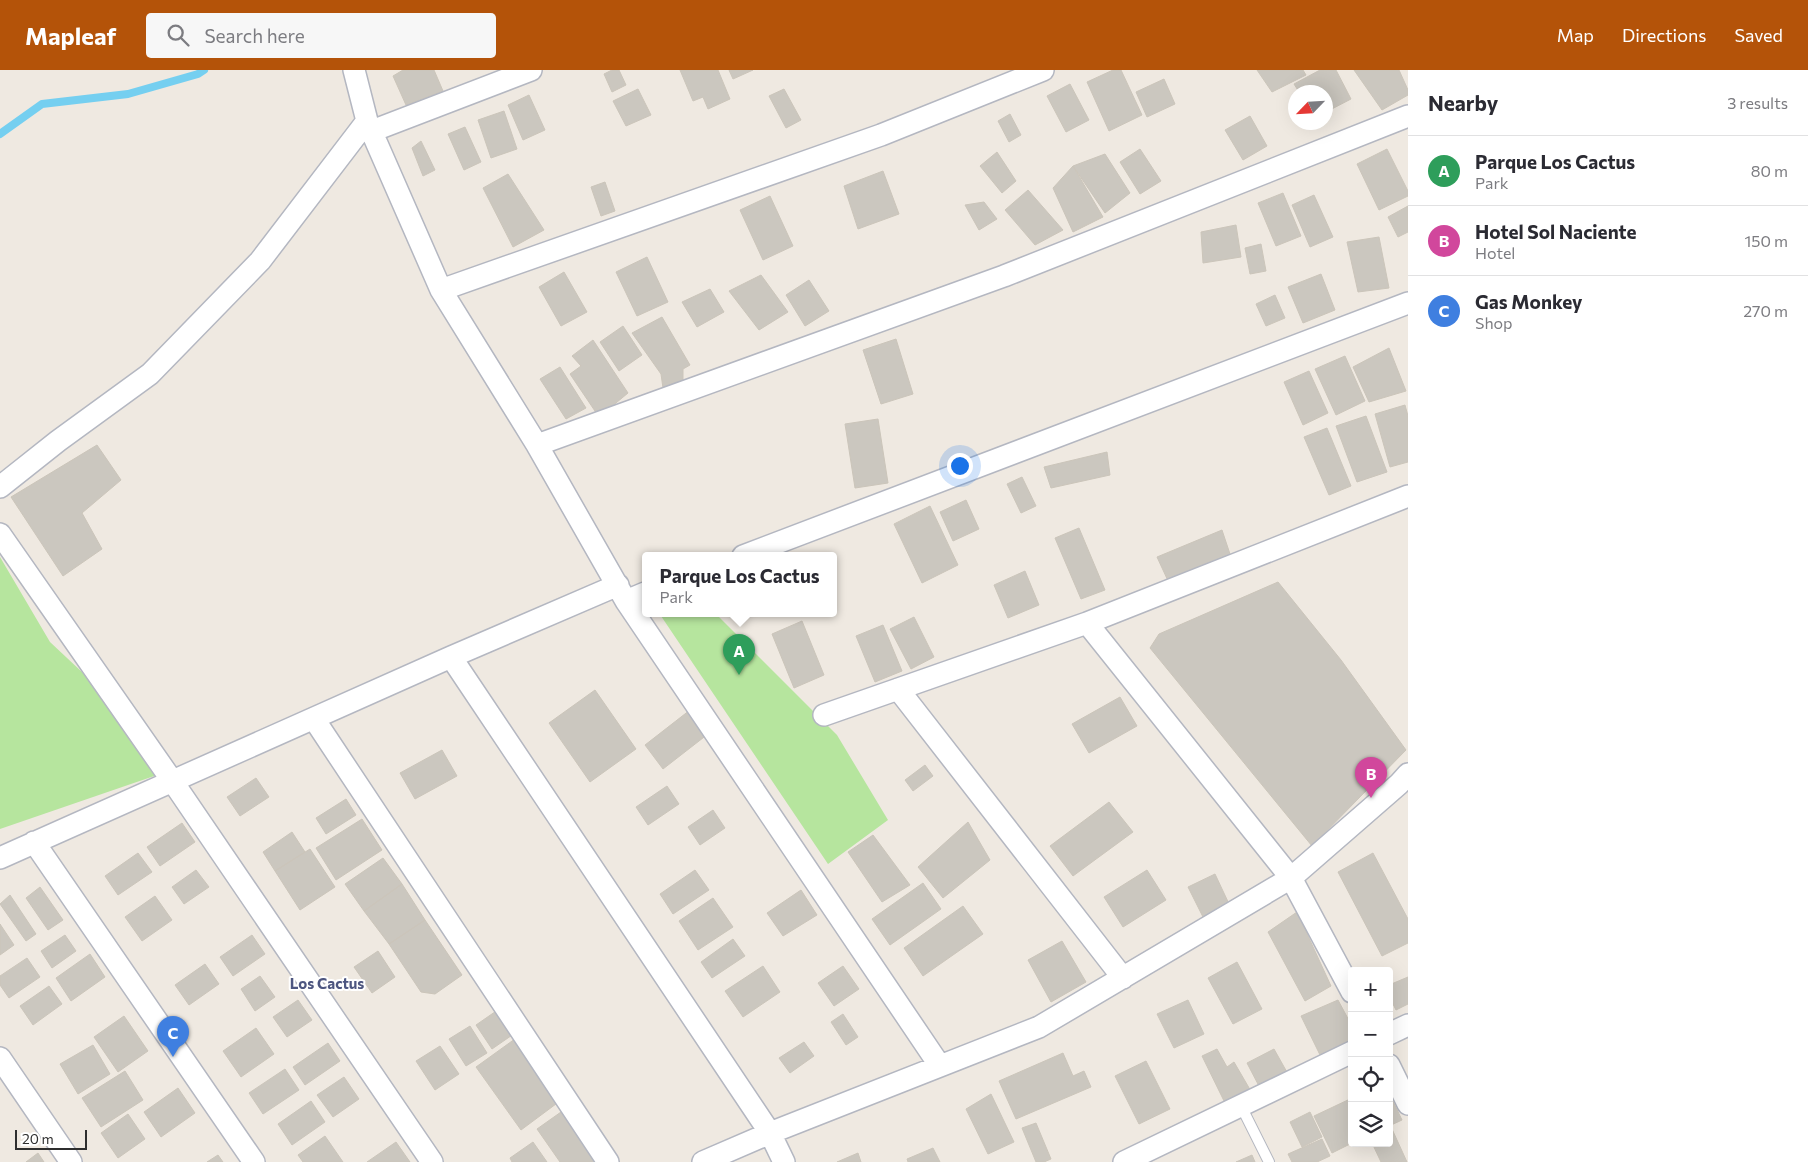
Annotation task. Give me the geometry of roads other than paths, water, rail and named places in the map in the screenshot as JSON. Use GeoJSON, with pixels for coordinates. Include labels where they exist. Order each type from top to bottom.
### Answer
{"type":"FeatureCollection","features":[{"type":"Feature","properties":{"kind":"street"},"geometry":{"type":"LineString","coordinates":[[354,70],[370,126],[441,290],[642,611]]}},
{"type":"Feature","properties":{"kind":"street"},"geometry":{"type":"LineString","coordinates":[[0,487],[58,441],[150,374],[260,261],[370,126],[531,70]]}},
{"type":"Feature","properties":{"kind":"street"},"geometry":{"type":"LineString","coordinates":[[441,290],[881,135],[1043,70]]}},
{"type":"Feature","properties":{"kind":"street"},"geometry":{"type":"LineString","coordinates":[[537,445],[1004,276],[1408,116]]}},
{"type":"Feature","properties":{"kind":"street"},"geometry":{"type":"LineString","coordinates":[[754,552],[1408,304]]}},
{"type":"Feature","properties":{"kind":"street"},"geometry":{"type":"LineString","coordinates":[[824,715],[1087,623],[1408,496]]}},
{"type":"Feature","properties":{"kind":"street"},"geometry":{"type":"LineString","coordinates":[[0,534],[173,782],[432,1162]]}},
{"type":"Feature","properties":{"kind":"street"},"geometry":{"type":"LineString","coordinates":[[0,858],[451,658],[630,593]]}},
{"type":"Feature","properties":{"kind":"street"},"geometry":{"type":"LineString","coordinates":[[646,617],[940,1066]]}},
{"type":"Feature","properties":{"kind":"street"},"geometry":{"type":"LineString","coordinates":[[1087,623],[1291,878],[1348,985]]}},
{"type":"Feature","properties":{"kind":"street"},"geometry":{"type":"LineString","coordinates":[[451,658],[770,1133],[784,1162]]}},
{"type":"Feature","properties":{"kind":"street"},"geometry":{"type":"LineString","coordinates":[[898,689],[1123,978]]}},
{"type":"Feature","properties":{"kind":"street"},"geometry":{"type":"LineString","coordinates":[[314,719],[608,1162]]}},
{"type":"Feature","properties":{"kind":"street"},"geometry":{"type":"LineString","coordinates":[[703,1162],[770,1133],[1039,1027],[1291,878],[1408,774]]}},
{"type":"Feature","properties":{"kind":"street"},"geometry":{"type":"LineString","coordinates":[[34,842],[254,1162]]}},
{"type":"Feature","properties":{"kind":"street"},"geometry":{"type":"LineString","coordinates":[[1393,1032],[1408,1025]]}},
{"type":"Feature","properties":{"kind":"street"},"geometry":{"type":"LineString","coordinates":[[1124,1162],[1348,1054]]}},
{"type":"Feature","properties":{"kind":"street"},"geometry":{"type":"LineString","coordinates":[[0,1058],[71,1162]]}},
{"type":"Feature","properties":{"kind":"street"},"geometry":{"type":"LineString","coordinates":[[1393,1073],[1408,1104]]}},
{"type":"Feature","properties":{"kind":"lane"},"geometry":{"type":"LineString","coordinates":[[1241,1106],[1269,1162]]}},
{"type":"Feature","properties":{"kind":"waterway"},"geometry":{"type":"LineString","coordinates":[[0,134],[42,104],[128,94],[198,74],[204,70]]}},
{"type":"Feature","properties":{"kind":"place","name":"Parque Los Cactus"},"geometry":{"type":"Point","coordinates":[739,675]}},
{"type":"Feature","properties":{"kind":"place","name":"Hotel Sol Naciente"},"geometry":{"type":"Point","coordinates":[1371,798]}},
{"type":"Feature","properties":{"kind":"place","name":"Gas Monkey"},"geometry":{"type":"Point","coordinates":[173,1057]}},
{"type":"Feature","properties":{"kind":"district","name":"Los Cactus"},"geometry":{"type":"Point","coordinates":[327,984]}}]}
